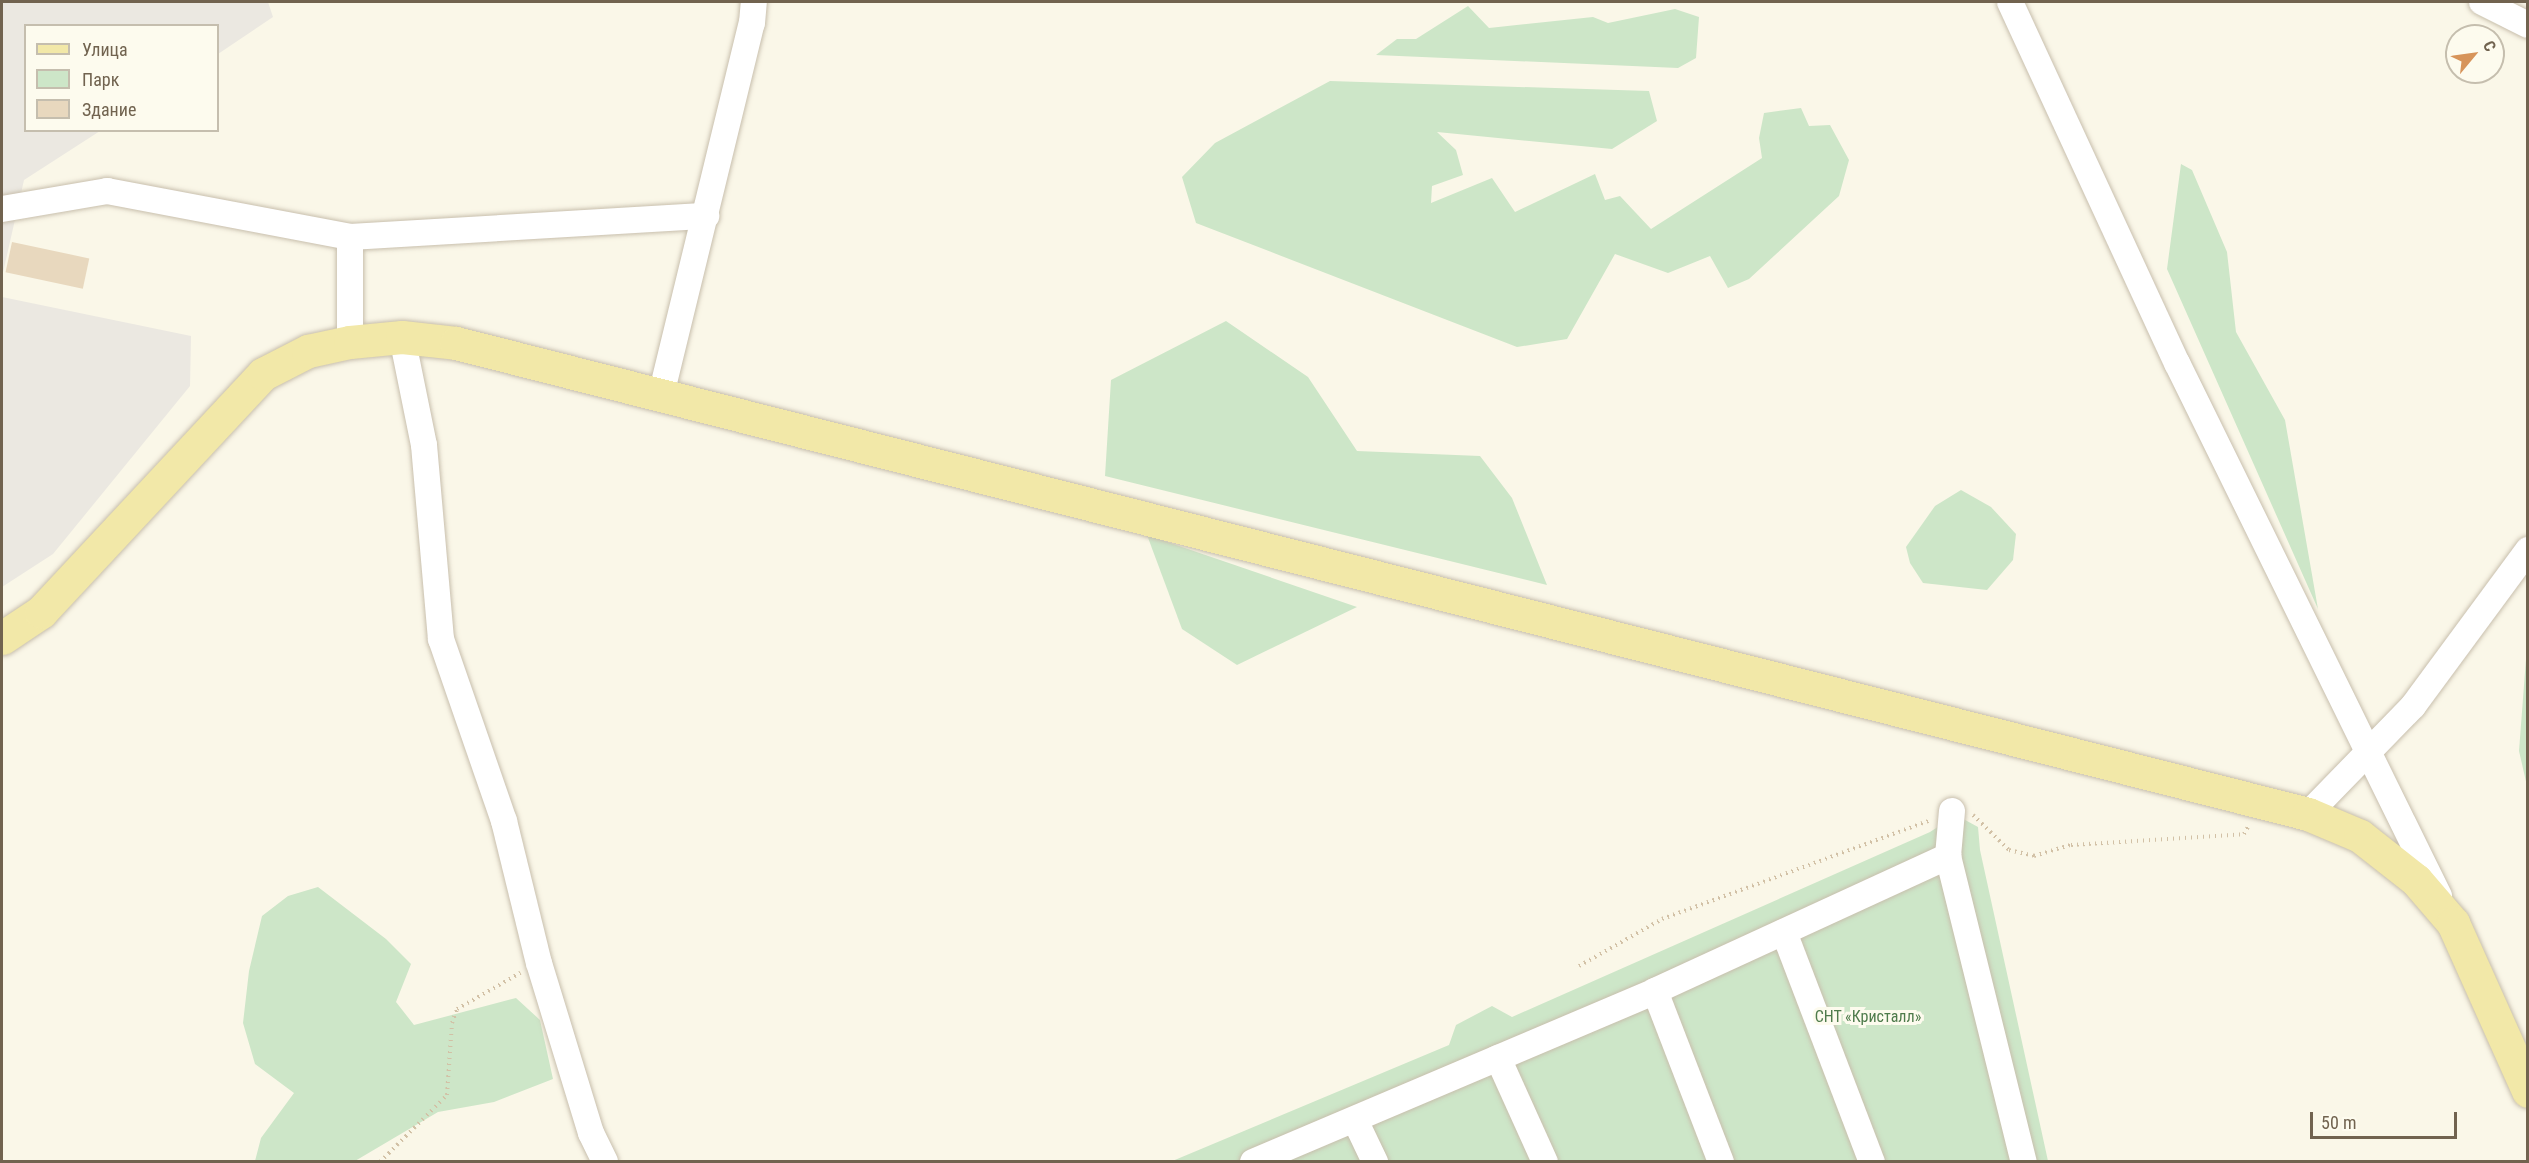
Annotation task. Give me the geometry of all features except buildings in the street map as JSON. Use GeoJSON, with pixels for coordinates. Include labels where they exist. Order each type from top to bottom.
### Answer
{"type":"FeatureCollection","features":[{"type":"Feature","properties":{"kind":"main road"},"geometry":{"type":"LineString","coordinates":[[2,638],[41,612],[263,374],[308,351],[350,342],[402,337],[456,344],[2308,814],[2360,836],[2416,880],[2453,923],[2528,1091]]}},
{"type":"Feature","properties":{"kind":"street"},"geometry":{"type":"LineString","coordinates":[[662,395],[752,23],[754,2]]}},
{"type":"Feature","properties":{"kind":"street"},"geometry":{"type":"LineString","coordinates":[[2010,2],[2177,363],[2368,756],[2453,923]]}},
{"type":"Feature","properties":{"kind":"street"},"geometry":{"type":"LineString","coordinates":[[2481,2],[2528,25]]}},
{"type":"Feature","properties":{"kind":"street"},"geometry":{"type":"LineString","coordinates":[[2,209],[107,190],[350,237],[706,216]]}},
{"type":"Feature","properties":{"kind":"street"},"geometry":{"type":"LineString","coordinates":[[350,237],[350,342]]}},
{"type":"Feature","properties":{"kind":"street"},"geometry":{"type":"LineString","coordinates":[[402,337],[424,445],[441,639],[504,821],[539,963],[591,1133],[605,1161]]}},
{"type":"Feature","properties":{"kind":"street"},"geometry":{"type":"LineString","coordinates":[[2308,814],[2368,756],[2413,706],[2528,550]]}},
{"type":"Feature","properties":{"kind":"street"},"geometry":{"type":"LineString","coordinates":[[1952,811],[1948,856],[2024,1161]]}},
{"type":"Feature","properties":{"kind":"street"},"geometry":{"type":"LineString","coordinates":[[1253,1161],[1355,1120],[1655,991],[1948,856]]}},
{"type":"Feature","properties":{"kind":"street"},"geometry":{"type":"LineString","coordinates":[[1784,932],[1872,1161]]}},
{"type":"Feature","properties":{"kind":"street"},"geometry":{"type":"LineString","coordinates":[[1655,991],[1721,1161]]}},
{"type":"Feature","properties":{"kind":"street"},"geometry":{"type":"LineString","coordinates":[[1498,1058],[1545,1161]]}},
{"type":"Feature","properties":{"kind":"street"},"geometry":{"type":"LineString","coordinates":[[1355,1120],[1375,1161]]}},
{"type":"Feature","properties":{"kind":"path"},"geometry":{"type":"LineString","coordinates":[[380,1161],[447,1095],[452,1023],[458,1009],[539,963]]}},
{"type":"Feature","properties":{"kind":"shaded area"},"geometry":{"type":"Polygon","coordinates":[[[2,2],[268,2],[273,17],[219,53],[219,24],[24,24],[24,132],[98,132],[24,180],[2,277],[2,2]]]}},
{"type":"Feature","properties":{"kind":"shaded area"},"geometry":{"type":"Polygon","coordinates":[[[2,297],[191,336],[190,386],[53,554],[2,587],[2,297]]]}},
{"type":"Feature","properties":{"kind":"green space"},"geometry":{"type":"Polygon","coordinates":[[[1468,6],[1489,28],[1593,17],[1608,23],[1675,9],[1699,17],[1696,58],[1678,68],[1376,55],[1397,39],[1416,39],[1468,6]]]}},
{"type":"Feature","properties":{"kind":"green space"},"geometry":{"type":"Polygon","coordinates":[[[1330,81],[1649,91],[1657,121],[1612,149],[1437,132],[1456,150],[1463,175],[1432,186],[1431,203],[1492,178],[1515,212],[1595,174],[1605,200],[1620,196],[1651,229],[1762,158],[1759,138],[1764,113],[1801,108],[1809,126],[1830,125],[1849,160],[1839,196],[1749,279],[1728,288],[1710,256],[1668,273],[1615,254],[1567,339],[1517,347],[1196,223],[1182,177],[1215,143],[1330,81]]]}},
{"type":"Feature","properties":{"kind":"green space"},"geometry":{"type":"Polygon","coordinates":[[[2181,164],[2192,170],[2227,252],[2236,332],[2285,420],[2318,609],[2167,269],[2181,164]]]}},
{"type":"Feature","properties":{"kind":"green space"},"geometry":{"type":"Polygon","coordinates":[[[1226,321],[1308,377],[1357,451],[1480,456],[1512,498],[1547,585],[1105,476],[1111,380],[1226,321]]]}},
{"type":"Feature","properties":{"kind":"green space"},"geometry":{"type":"Polygon","coordinates":[[[1961,490],[1991,507],[2016,534],[2013,560],[1987,590],[1923,583],[1910,563],[1906,547],[1935,506],[1961,490]]]}},
{"type":"Feature","properties":{"kind":"green space"},"geometry":{"type":"Polygon","coordinates":[[[1147,535],[1357,607],[1237,665],[1182,629],[1147,535]]]}},
{"type":"Feature","properties":{"kind":"green space"},"geometry":{"type":"Polygon","coordinates":[[[2528,646],[2527,786],[2519,751],[2528,646]]]}},
{"type":"Feature","properties":{"kind":"green space","name":"СНТ «Кристалл»"},"geometry":{"type":"Polygon","coordinates":[[[1956,815],[1978,827],[1980,850],[2048,1161],[1170,1162],[1449,1045],[1456,1025],[1492,1006],[1512,1017],[1930,832],[1956,815]]]}},
{"type":"Feature","properties":{"kind":"green space"},"geometry":{"type":"Polygon","coordinates":[[[318,887],[386,939],[411,964],[396,1002],[414,1025],[516,998],[540,1020],[553,1079],[494,1102],[438,1112],[355,1161],[255,1161],[261,1138],[294,1093],[255,1064],[243,1023],[249,971],[262,916],[288,896],[318,887]]]}}]}
